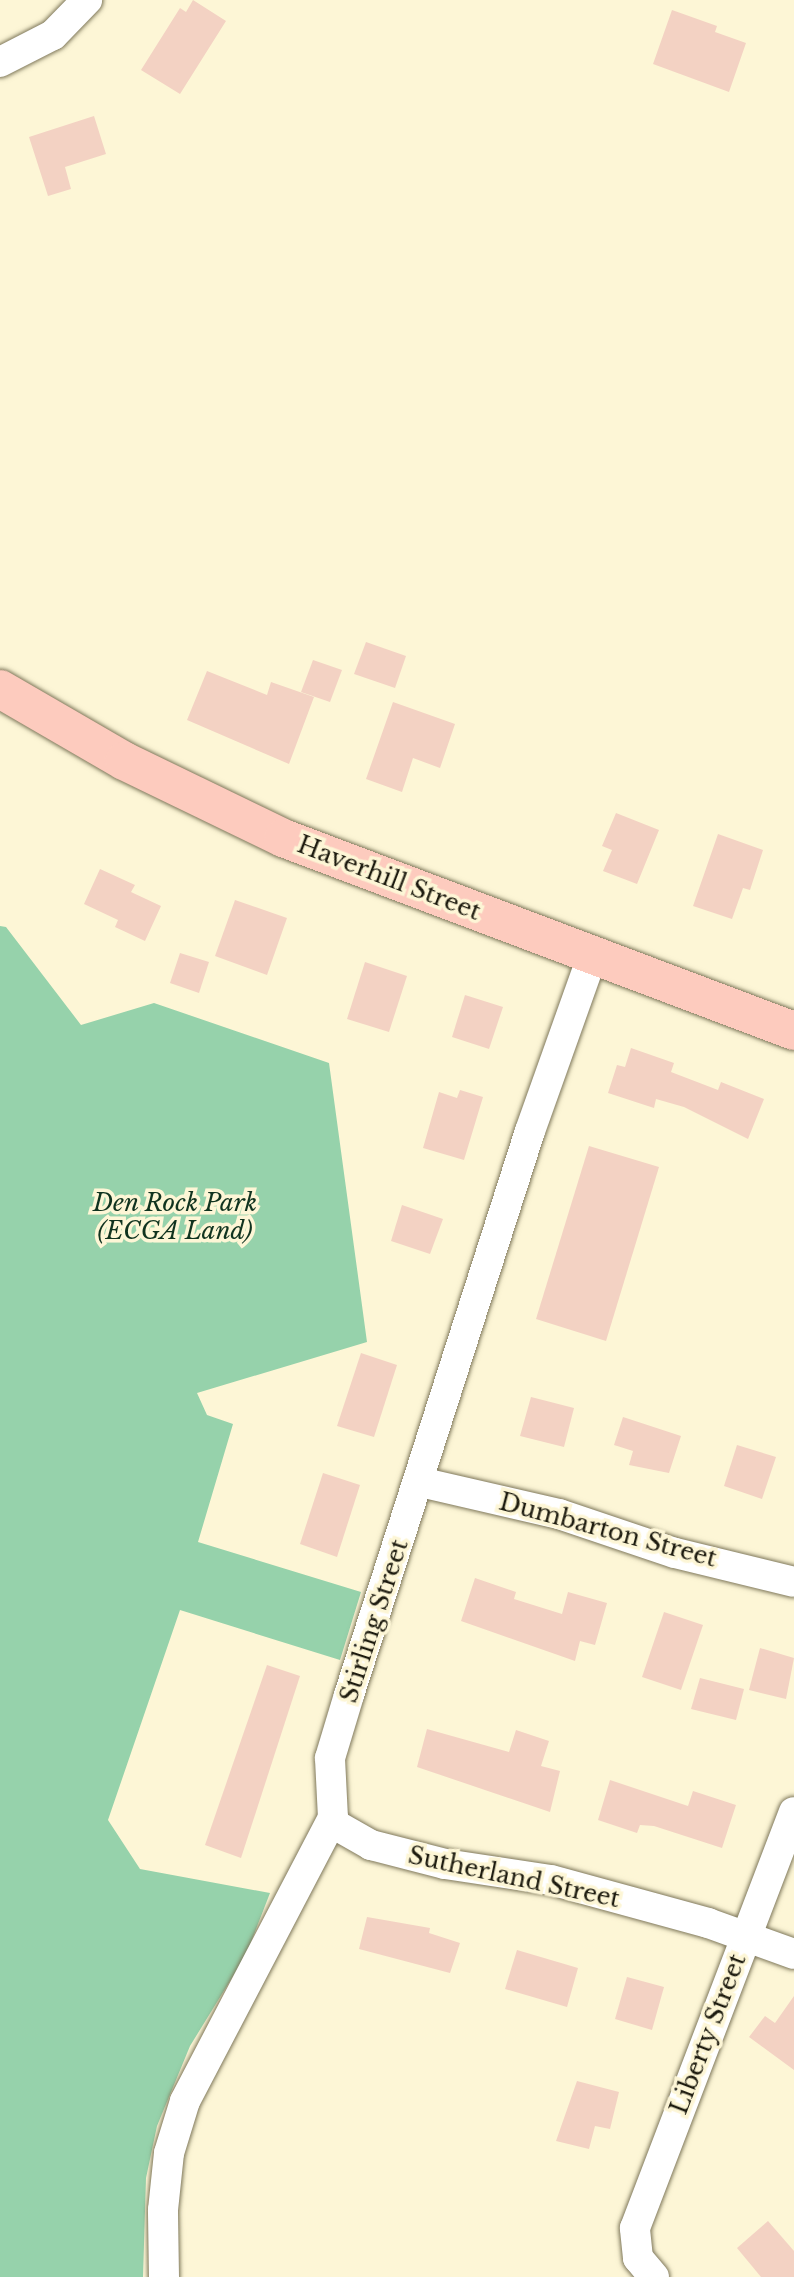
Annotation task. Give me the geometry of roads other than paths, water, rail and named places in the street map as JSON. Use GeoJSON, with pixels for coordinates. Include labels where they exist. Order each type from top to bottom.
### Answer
{"type":"FeatureCollection","features":[{"type":"Feature","properties":{"kind":"main road","name":"Haverhill Street"},"geometry":{"type":"LineString","coordinates":[[0,689],[124,761],[283,838],[794,1031]]}},
{"type":"Feature","properties":{"kind":"street"},"geometry":{"type":"LineString","coordinates":[[0,62],[53,35],[87,0]]}},
{"type":"Feature","properties":{"kind":"street","name":"Stirling Street"},"geometry":{"type":"LineString","coordinates":[[333,1818],[330,1758],[530,1131],[593,954]]}},
{"type":"Feature","properties":{"kind":"street","name":"Dumbarton Street"},"geometry":{"type":"LineString","coordinates":[[420,1482],[559,1514],[675,1553],[794,1582]]}},
{"type":"Feature","properties":{"kind":"street","name":"Liberty Street"},"geometry":{"type":"LineString","coordinates":[[646,2267],[635,2228],[794,1812]]}},
{"type":"Feature","properties":{"kind":"street"},"geometry":{"type":"LineString","coordinates":[[164,2277],[163,2210],[169,2153],[185,2101],[333,1818]]}},
{"type":"Feature","properties":{"kind":"street","name":"Sutherland Street"},"geometry":{"type":"LineString","coordinates":[[333,1818],[334,1824],[371,1845],[551,1880],[746,1935],[794,1954]]}},
{"type":"Feature","properties":{"kind":"park label","name":"Den Rock Park (ECGA Land)"},"geometry":{"type":"Point","coordinates":[175,1217]}}]}
